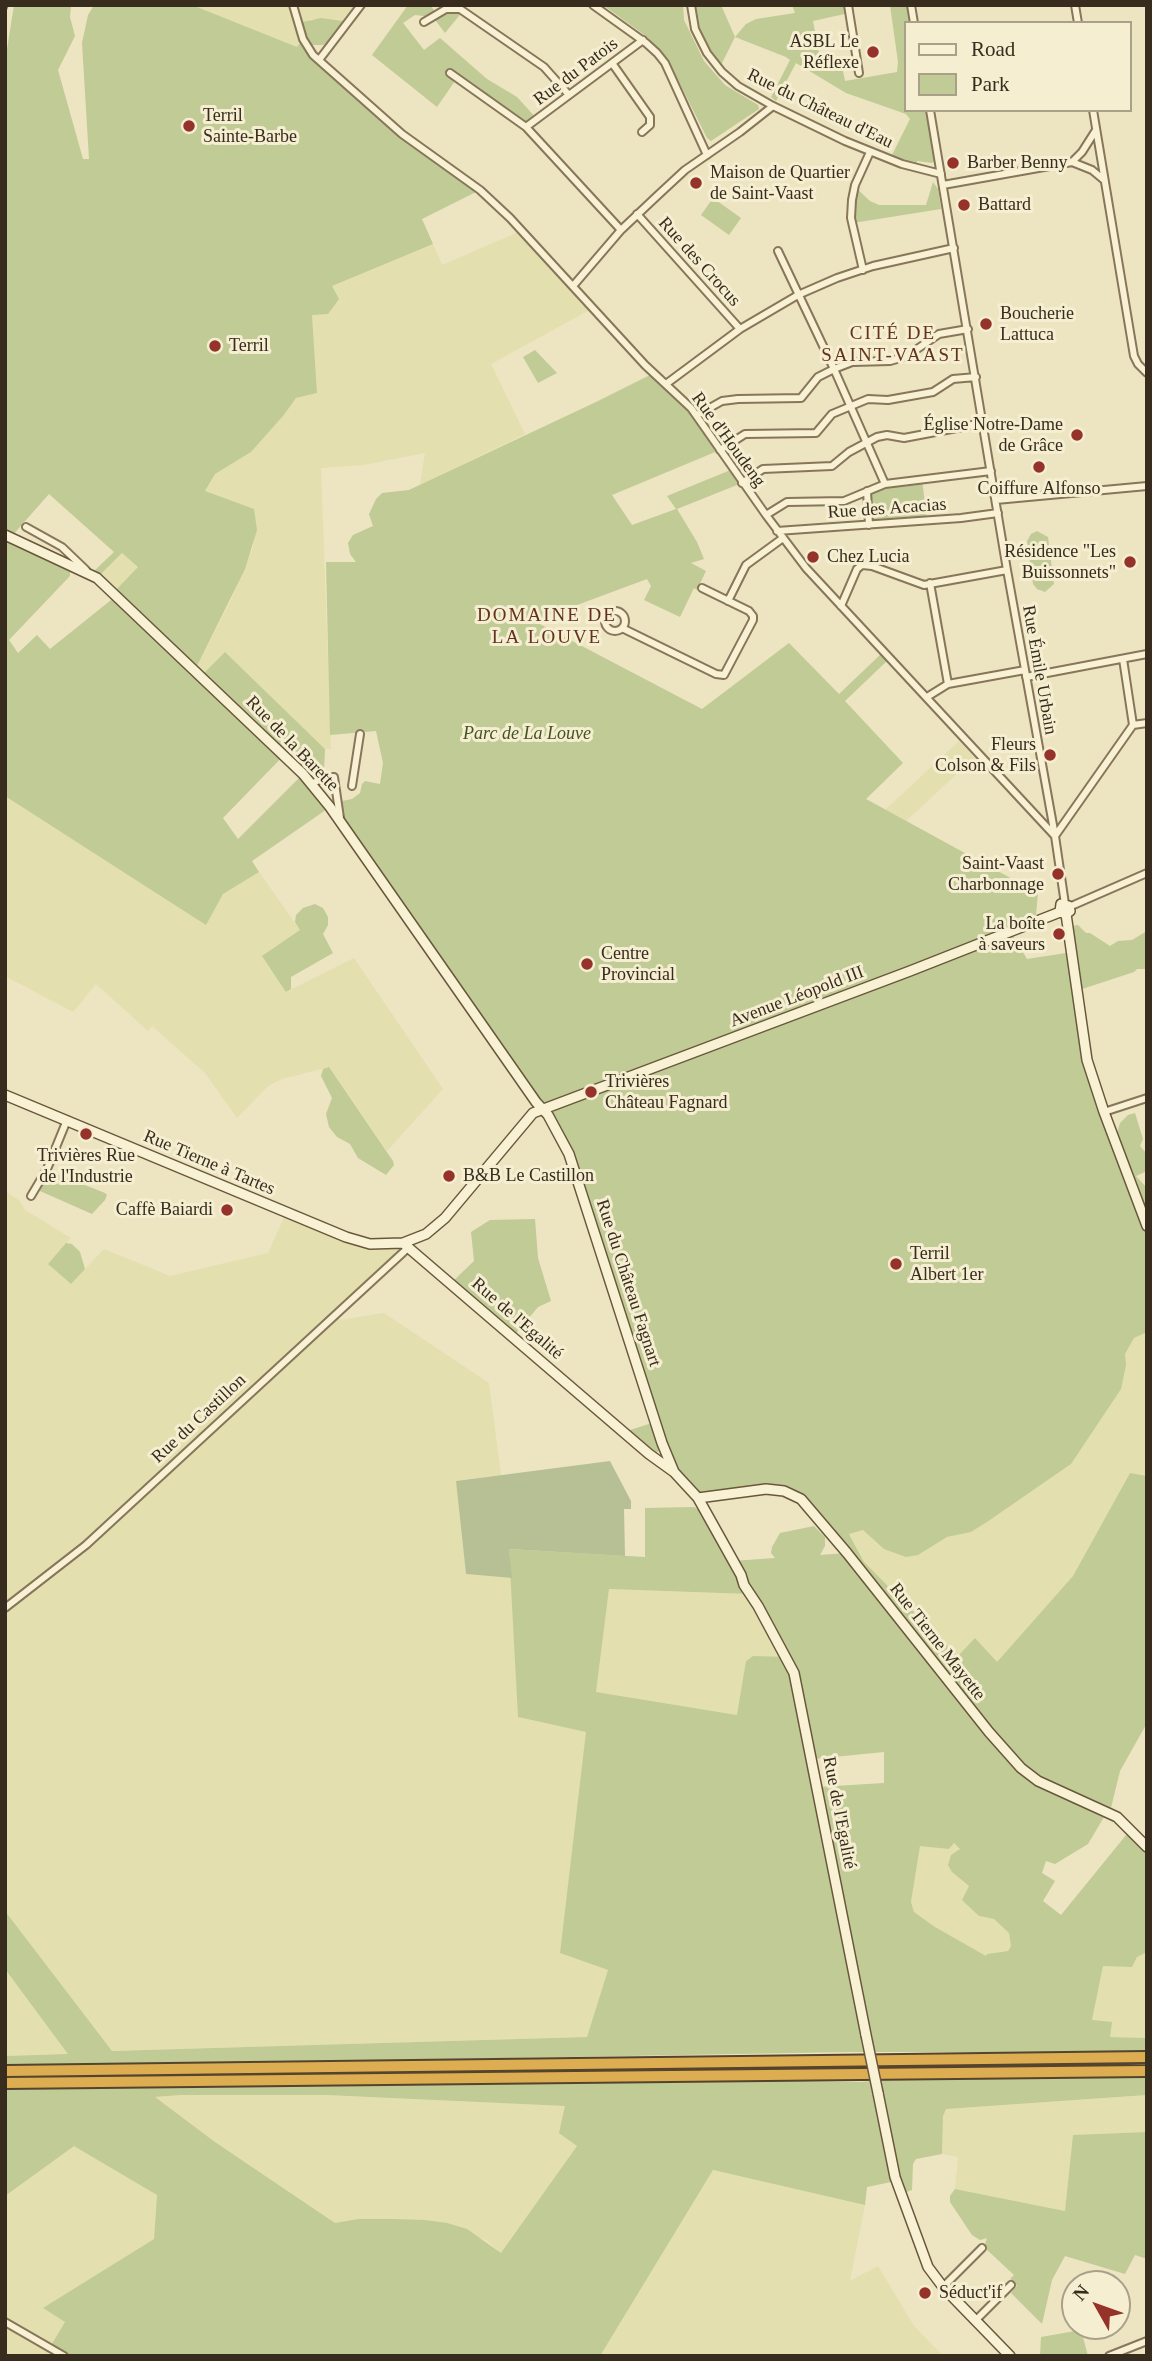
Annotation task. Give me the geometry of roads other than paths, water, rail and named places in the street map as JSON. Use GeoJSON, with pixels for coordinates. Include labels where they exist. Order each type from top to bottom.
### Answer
{"type":"FeatureCollection","features":[{"type":"Feature","properties":{"kind":"highway"},"geometry":{"type":"LineString","coordinates":[[5,2071],[1147,2057]]}},
{"type":"Feature","properties":{"kind":"highway"},"geometry":{"type":"LineString","coordinates":[[5,2084],[1147,2071]]}},
{"type":"Feature","properties":{"kind":"street","name":"Rue d'Houdeng"},"geometry":{"type":"LineString","coordinates":[[293,5],[303,39],[313,55],[402,134],[480,190],[697,415],[777,531],[806,568],[1055,836]]}},
{"type":"Feature","properties":{"kind":"street"},"geometry":{"type":"LineString","coordinates":[[319,60],[361,5]]}},
{"type":"Feature","properties":{"kind":"street"},"geometry":{"type":"LineString","coordinates":[[593,5],[643,40],[665,63],[707,155]]}},
{"type":"Feature","properties":{"kind":"street","name":"Rue du Château d'Eau"},"geometry":{"type":"LineString","coordinates":[[691,5],[698,38],[716,65],[738,86],[773,106],[870,152],[941,174]]}},
{"type":"Feature","properties":{"kind":"street"},"geometry":{"type":"LineString","coordinates":[[848,5],[859,73]]}},
{"type":"Feature","properties":{"kind":"street"},"geometry":{"type":"LineString","coordinates":[[424,22],[446,9],[463,10],[544,67],[569,95]]}},
{"type":"Feature","properties":{"kind":"street","name":"Rue du Patois"},"geometry":{"type":"LineString","coordinates":[[526,127],[643,40]]}},
{"type":"Feature","properties":{"kind":"street"},"geometry":{"type":"LineString","coordinates":[[612,63],[650,117],[650,125],[642,132]]}},
{"type":"Feature","properties":{"kind":"street"},"geometry":{"type":"LineString","coordinates":[[450,73],[526,127],[621,230]]}},
{"type":"Feature","properties":{"kind":"street"},"geometry":{"type":"LineString","coordinates":[[573,286],[621,230],[685,170],[773,106]]}},
{"type":"Feature","properties":{"kind":"street","name":"Rue Émile Urbain"},"geometry":{"type":"LineString","coordinates":[[930,112],[1007,570],[1055,836],[1065,909]]}},
{"type":"Feature","properties":{"kind":"street"},"geometry":{"type":"LineString","coordinates":[[1093,112],[1134,356],[1147,373]]}},
{"type":"Feature","properties":{"kind":"street"},"geometry":{"type":"LineString","coordinates":[[1072,162],[1096,130]]}},
{"type":"Feature","properties":{"kind":"street"},"geometry":{"type":"LineString","coordinates":[[863,270],[851,218],[852,200],[870,152]]}},
{"type":"Feature","properties":{"kind":"street"},"geometry":{"type":"LineString","coordinates":[[943,185],[1072,162],[1092,170],[1104,180]]}},
{"type":"Feature","properties":{"kind":"street","name":"Rue des Crocus"},"geometry":{"type":"LineString","coordinates":[[637,214],[740,329]]}},
{"type":"Feature","properties":{"kind":"street"},"geometry":{"type":"LineString","coordinates":[[666,384],[740,329],[798,295],[836,278],[954,248]]}},
{"type":"Feature","properties":{"kind":"street"},"geometry":{"type":"LineString","coordinates":[[778,251],[885,484]]}},
{"type":"Feature","properties":{"kind":"street"},"geometry":{"type":"LineString","coordinates":[[697,415],[722,401],[801,398],[818,377],[834,369],[852,362],[898,359],[939,334],[968,329]]}},
{"type":"Feature","properties":{"kind":"street"},"geometry":{"type":"LineString","coordinates":[[720,450],[744,434],[816,433],[832,414],[868,399],[888,400],[933,392],[953,379],[976,377]]}},
{"type":"Feature","properties":{"kind":"street"},"geometry":{"type":"LineString","coordinates":[[743,483],[763,469],[832,466],[849,452],[877,437],[887,435],[904,438],[984,423]]}},
{"type":"Feature","properties":{"kind":"street"},"geometry":{"type":"LineString","coordinates":[[766,515],[787,502],[844,500],[885,484],[991,471]]}},
{"type":"Feature","properties":{"kind":"street"},"geometry":{"type":"LineString","coordinates":[[996,500],[1147,486]]}},
{"type":"Feature","properties":{"kind":"street"},"geometry":{"type":"LineString","coordinates":[[867,491],[869,525]]}},
{"type":"Feature","properties":{"kind":"street","name":"Rue des Acacias"},"geometry":{"type":"LineString","coordinates":[[777,531],[998,513]]}},
{"type":"Feature","properties":{"kind":"street"},"geometry":{"type":"LineString","coordinates":[[26,527],[62,547],[91,574]]}},
{"type":"Feature","properties":{"kind":"street","name":"Rue de la Barette"},"geometry":{"type":"LineString","coordinates":[[5,535],[91,574],[312,784],[543,1108]]}},
{"type":"Feature","properties":{"kind":"street"},"geometry":{"type":"LineString","coordinates":[[728,601],[746,565],[783,538]]}},
{"type":"Feature","properties":{"kind":"street"},"geometry":{"type":"LineString","coordinates":[[841,606],[857,569],[862,565],[872,565],[924,585],[1007,570]]}},
{"type":"Feature","properties":{"kind":"street"},"geometry":{"type":"LineString","coordinates":[[930,583],[947,684]]}},
{"type":"Feature","properties":{"kind":"street"},"geometry":{"type":"LineString","coordinates":[[622,628],[716,674],[724,675],[753,620],[752,613],[702,588]]}},
{"type":"Feature","properties":{"kind":"street"},"geometry":{"type":"LineString","coordinates":[[927,696],[947,684],[1147,654]]}},
{"type":"Feature","properties":{"kind":"street"},"geometry":{"type":"LineString","coordinates":[[1055,836],[1133,725],[1123,659]]}},
{"type":"Feature","properties":{"kind":"street"},"geometry":{"type":"LineString","coordinates":[[1133,725],[1147,723]]}},
{"type":"Feature","properties":{"kind":"street"},"geometry":{"type":"LineString","coordinates":[[352,786],[360,734]]}},
{"type":"Feature","properties":{"kind":"street"},"geometry":{"type":"LineString","coordinates":[[312,784],[322,778],[334,777],[340,821]]}},
{"type":"Feature","properties":{"kind":"street"},"geometry":{"type":"LineString","coordinates":[[1145,873],[1065,909],[1087,1060],[1147,1226]]}},
{"type":"Feature","properties":{"kind":"street","name":"Avenue Léopold III"},"geometry":{"type":"LineString","coordinates":[[543,1108],[885,980],[1065,909]]}},
{"type":"Feature","properties":{"kind":"street","name":"Rue Tierne à Tartes"},"geometry":{"type":"LineString","coordinates":[[5,1095],[346,1237],[370,1244],[406,1245]]}},
{"type":"Feature","properties":{"kind":"street"},"geometry":{"type":"LineString","coordinates":[[1104,1112],[1147,1098]]}},
{"type":"Feature","properties":{"kind":"street","name":"Rue du Castillon"},"geometry":{"type":"LineString","coordinates":[[5,1608],[86,1545],[406,1245],[445,1219],[528,1118],[543,1108]]}},
{"type":"Feature","properties":{"kind":"street","name":"Rue du Château Fagnart"},"geometry":{"type":"LineString","coordinates":[[543,1108],[569,1154],[662,1443],[674,1472]]}},
{"type":"Feature","properties":{"kind":"street"},"geometry":{"type":"LineString","coordinates":[[31,1196],[47,1169],[67,1120]]}},
{"type":"Feature","properties":{"kind":"street","name":"Rue de l'Egalité"},"geometry":{"type":"LineString","coordinates":[[406,1245],[649,1454],[674,1472]]}},
{"type":"Feature","properties":{"kind":"street"},"geometry":{"type":"LineString","coordinates":[[674,1472],[698,1498]]}},
{"type":"Feature","properties":{"kind":"street","name":"Rue Tierne Mayette"},"geometry":{"type":"LineString","coordinates":[[698,1498],[766,1489],[784,1491],[801,1499],[1021,1768],[1038,1781],[1117,1817],[1147,1847]]}},
{"type":"Feature","properties":{"kind":"street","name":"Rue de l'Egalité"},"geometry":{"type":"LineString","coordinates":[[698,1498],[794,1673],[799,1688],[895,2178],[932,2274],[1010,2356]]}},
{"type":"Feature","properties":{"kind":"street"},"geometry":{"type":"LineString","coordinates":[[943,2287],[982,2248]]}},
{"type":"Feature","properties":{"kind":"street"},"geometry":{"type":"LineString","coordinates":[[975,2321],[1011,2285]]}},
{"type":"Feature","properties":{"kind":"street"},"geometry":{"type":"LineString","coordinates":[[5,2322],[64,2356]]}},
{"type":"Feature","properties":{"kind":"street"},"geometry":{"type":"LineString","coordinates":[[1109,2356],[1147,2341]]}},
{"type":"Feature","properties":{"kind":"railway"},"geometry":{"type":"LineString","coordinates":[[5,13],[7,5]]}},
{"type":"Feature","properties":{"kind":"place","name":"ASBL Le Réflexe"},"geometry":{"type":"Point","coordinates":[873,52]}},
{"type":"Feature","properties":{"kind":"place","name":"Terril Sainte-Barbe"},"geometry":{"type":"Point","coordinates":[189,126]}},
{"type":"Feature","properties":{"kind":"place","name":"Barber Benny"},"geometry":{"type":"Point","coordinates":[953,163]}},
{"type":"Feature","properties":{"kind":"place","name":"Maison de Quartier de Saint-Vaast"},"geometry":{"type":"Point","coordinates":[696,183]}},
{"type":"Feature","properties":{"kind":"place","name":"Battard"},"geometry":{"type":"Point","coordinates":[964,205]}},
{"type":"Feature","properties":{"kind":"place","name":"Boucherie Lattuca"},"geometry":{"type":"Point","coordinates":[986,324]}},
{"type":"Feature","properties":{"kind":"place","name":"Terril"},"geometry":{"type":"Point","coordinates":[215,346]}},
{"type":"Feature","properties":{"kind":"place","name":"Église Notre-Dame de Grâce"},"geometry":{"type":"Point","coordinates":[1077,435]}},
{"type":"Feature","properties":{"kind":"place","name":"Coiffure Alfonso"},"geometry":{"type":"Point","coordinates":[1039,467]}},
{"type":"Feature","properties":{"kind":"place","name":"Chez Lucia"},"geometry":{"type":"Point","coordinates":[813,557]}},
{"type":"Feature","properties":{"kind":"place","name":"Résidence \"Les Buissonnets\""},"geometry":{"type":"Point","coordinates":[1130,562]}},
{"type":"Feature","properties":{"kind":"place","name":"Fleurs Colson & Fils"},"geometry":{"type":"Point","coordinates":[1050,755]}},
{"type":"Feature","properties":{"kind":"place","name":"Saint-Vaast Charbonnage"},"geometry":{"type":"Point","coordinates":[1058,874]}},
{"type":"Feature","properties":{"kind":"place","name":"La boîte à saveurs"},"geometry":{"type":"Point","coordinates":[1059,934]}},
{"type":"Feature","properties":{"kind":"place","name":"Centre Provincial"},"geometry":{"type":"Point","coordinates":[587,964]}},
{"type":"Feature","properties":{"kind":"place","name":"Trivières Château Fagnard"},"geometry":{"type":"Point","coordinates":[591,1092]}},
{"type":"Feature","properties":{"kind":"place","name":"Trivières Rue de l'Industrie"},"geometry":{"type":"Point","coordinates":[86,1134]}},
{"type":"Feature","properties":{"kind":"place","name":"B&B Le Castillon"},"geometry":{"type":"Point","coordinates":[449,1176]}},
{"type":"Feature","properties":{"kind":"place","name":"Caffè Baiardi"},"geometry":{"type":"Point","coordinates":[227,1210]}},
{"type":"Feature","properties":{"kind":"place","name":"Terril Albert 1er"},"geometry":{"type":"Point","coordinates":[896,1264]}},
{"type":"Feature","properties":{"kind":"place","name":"Séduct'if"},"geometry":{"type":"Point","coordinates":[925,2293]}},
{"type":"Feature","properties":{"kind":"district","name":"CITÉ DE SAINT-VAAST"},"geometry":{"type":"Point","coordinates":[893,345]}},
{"type":"Feature","properties":{"kind":"district","name":"DOMAINE DE LA LOUVE"},"geometry":{"type":"Point","coordinates":[547,627]}},
{"type":"Feature","properties":{"kind":"park label","name":"Parc de La Louve"},"geometry":{"type":"Point","coordinates":[527,734]}}]}
